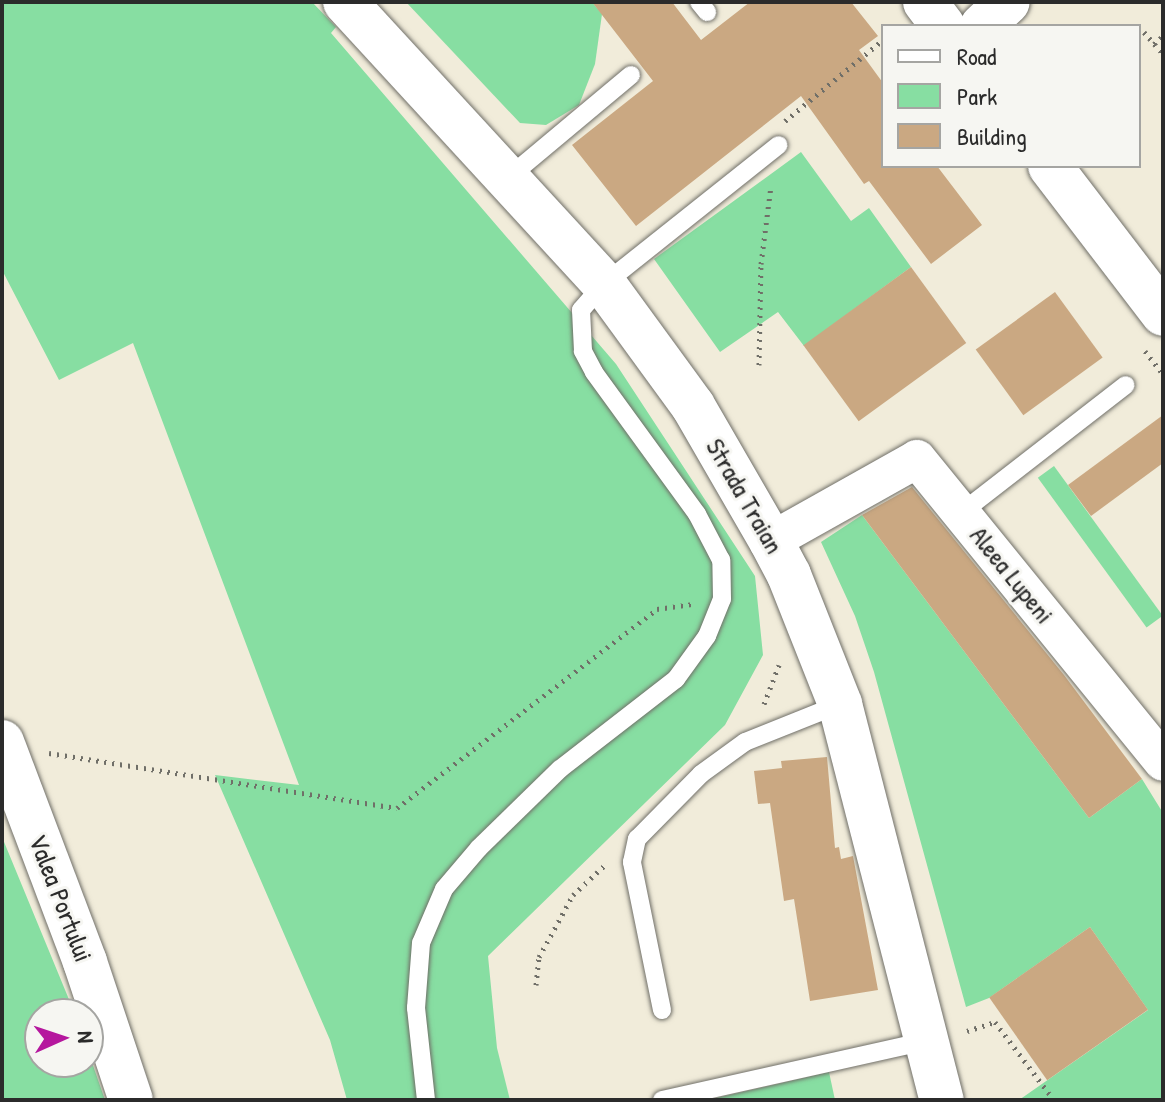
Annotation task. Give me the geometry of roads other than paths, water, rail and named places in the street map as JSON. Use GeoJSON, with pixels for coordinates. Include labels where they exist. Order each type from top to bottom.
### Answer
{"type":"FeatureCollection","features":[{"type":"Feature","properties":{"kind":"street","name":"Strada Traian"},"geometry":{"type":"LineString","coordinates":[[345,2],[509,177],[592,297],[693,406],[771,541],[789,575],[840,704],[941,1037],[942,1100]]}},
{"type":"Feature","properties":{"kind":"street"},"geometry":{"type":"LineString","coordinates":[[925,2],[942,24]]}},
{"type":"Feature","properties":{"kind":"street"},"geometry":{"type":"LineString","coordinates":[[984,24],[1008,2]]}},
{"type":"Feature","properties":{"kind":"street"},"geometry":{"type":"LineString","coordinates":[[1052,168],[1163,314]]}},
{"type":"Feature","properties":{"kind":"street"},"geometry":{"type":"LineString","coordinates":[[771,541],[917,459],[962,512]]}},
{"type":"Feature","properties":{"kind":"street","name":"Aleea Lupeni"},"geometry":{"type":"LineString","coordinates":[[962,512],[1163,762]]}},
{"type":"Feature","properties":{"kind":"street","name":"Valea Portului"},"geometry":{"type":"LineString","coordinates":[[2,742],[85,962],[131,1100]]}},
{"type":"Feature","properties":{"kind":"lane"},"geometry":{"type":"LineString","coordinates":[[509,177],[631,75]]}},
{"type":"Feature","properties":{"kind":"lane"},"geometry":{"type":"LineString","coordinates":[[426,1100],[416,1008],[421,943],[444,889],[479,848],[560,769],[676,679],[707,636],[722,599],[721,560],[697,514],[594,372],[583,351],[592,297],[779,145]]}},
{"type":"Feature","properties":{"kind":"lane","name":"Aleea Lupeni"},"geometry":{"type":"LineString","coordinates":[[962,512],[1126,385]]}},
{"type":"Feature","properties":{"kind":"lane"},"geometry":{"type":"LineString","coordinates":[[662,1010],[632,862],[637,839],[701,774],[745,742],[840,704]]}},
{"type":"Feature","properties":{"kind":"lane"},"geometry":{"type":"LineString","coordinates":[[662,1100],[941,1037]]}}]}
